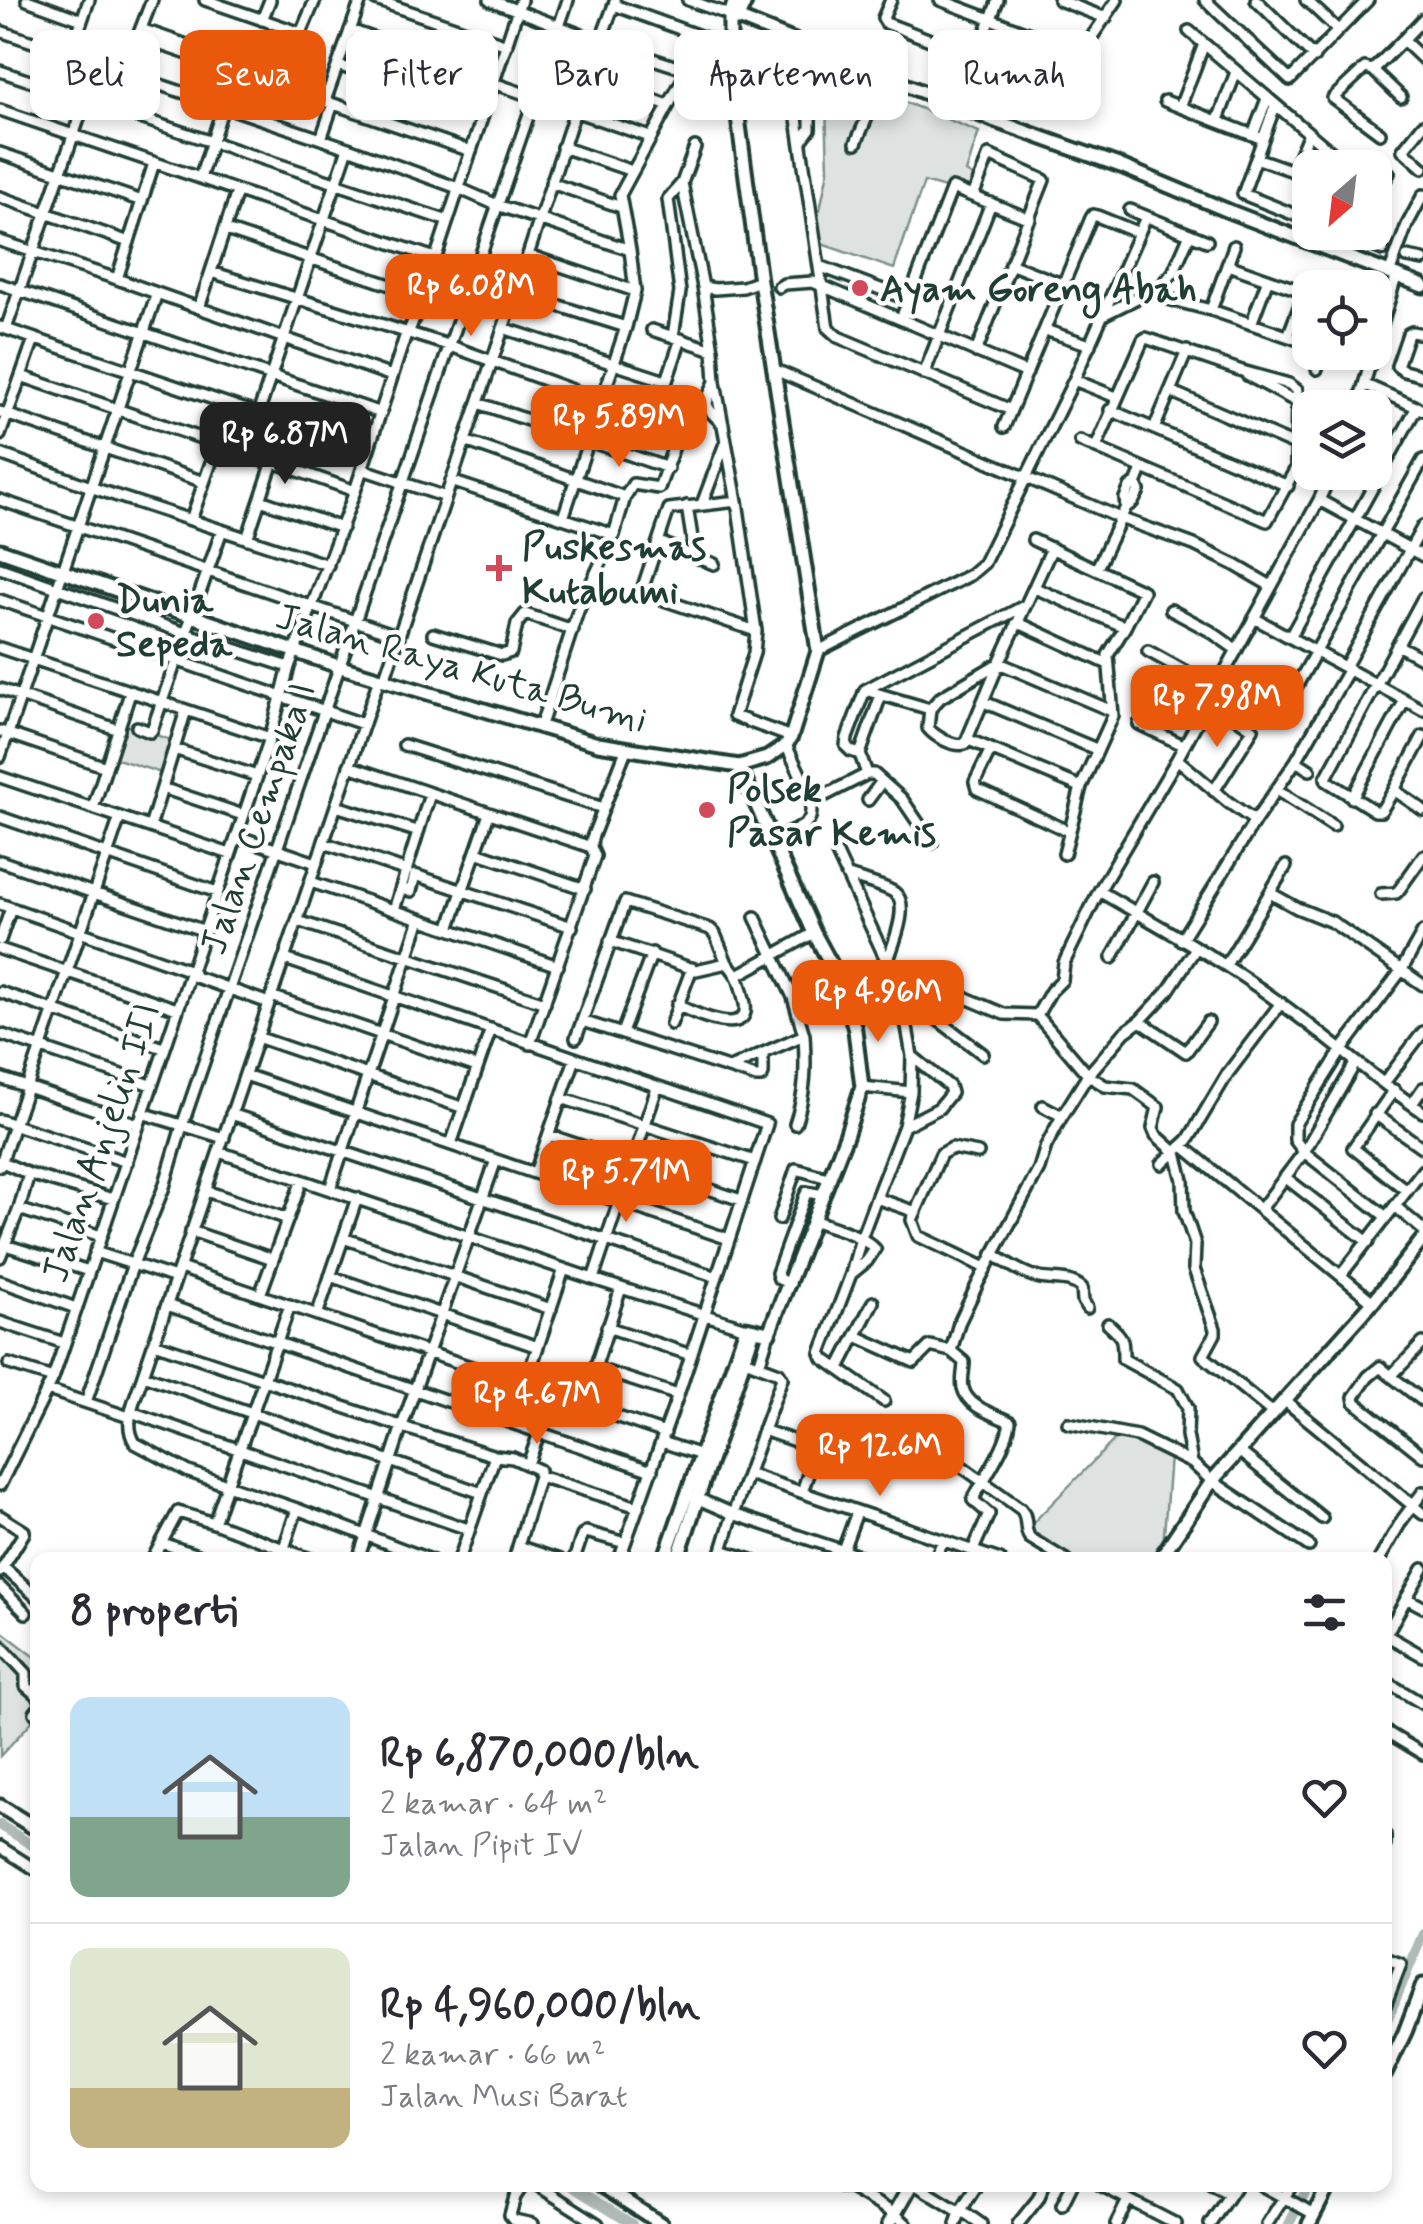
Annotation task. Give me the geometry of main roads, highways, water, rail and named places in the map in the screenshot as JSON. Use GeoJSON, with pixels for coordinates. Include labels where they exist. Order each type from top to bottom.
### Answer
{"type":"FeatureCollection","features":[{"type":"Feature","properties":{"kind":"waterway"},"geometry":{"type":"LineString","coordinates":[[0,1825],[30,1844]]}},
{"type":"Feature","properties":{"kind":"waterway"},"geometry":{"type":"LineString","coordinates":[[1392,2008],[1423,1934]]}},
{"type":"Feature","properties":{"kind":"waterway"},"geometry":{"type":"LineString","coordinates":[[581,2192],[632,2224]]}},
{"type":"Feature","properties":{"kind":"waterway"},"geometry":{"type":"LineString","coordinates":[[1289,2224],[1305,2192]]}},
{"type":"Feature","properties":{"kind":"place","name":"Ayam Goreng Abah"},"geometry":{"type":"Point","coordinates":[860,288]}},
{"type":"Feature","properties":{"kind":"place","name":"Puskesmas Kutabumi"},"geometry":{"type":"Point","coordinates":[499,568]}},
{"type":"Feature","properties":{"kind":"place","name":"Dunia Sepeda"},"geometry":{"type":"Point","coordinates":[96,621]}},
{"type":"Feature","properties":{"kind":"place","name":"Polsek Pasar Kemis"},"geometry":{"type":"Point","coordinates":[707,810]}}]}
